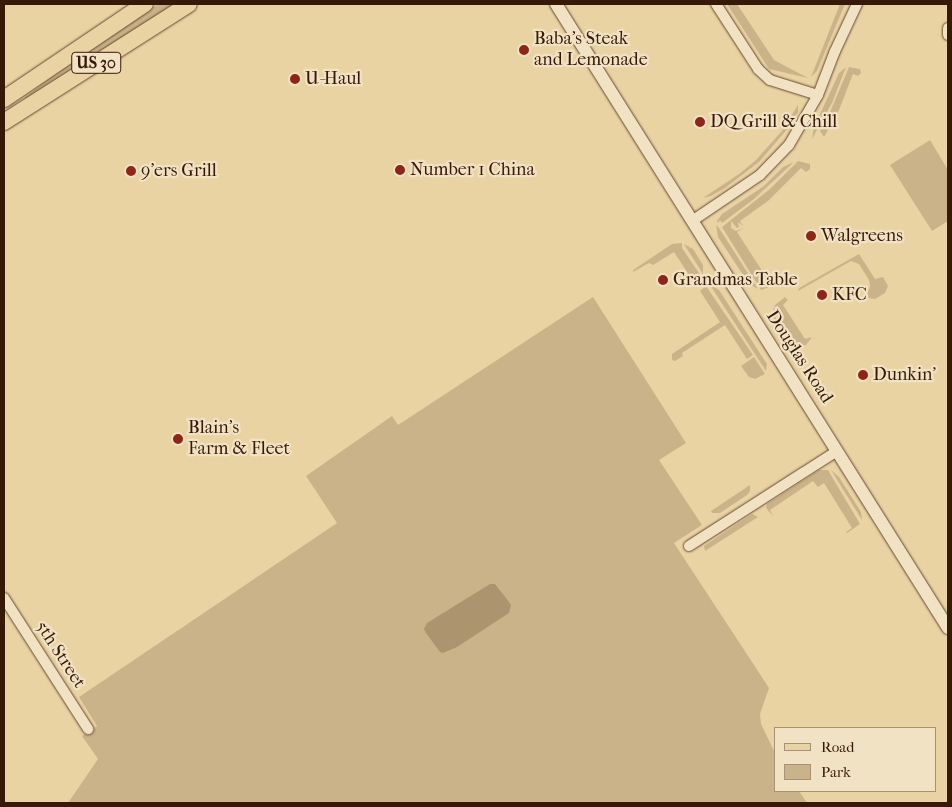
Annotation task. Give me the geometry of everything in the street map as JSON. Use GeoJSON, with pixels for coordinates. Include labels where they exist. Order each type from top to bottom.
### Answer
{"type":"FeatureCollection","features":[{"type":"Feature","properties":{"kind":"main road","name":"US 30"},"geometry":{"type":"LineString","coordinates":[[4,99],[145,4]]}},
{"type":"Feature","properties":{"kind":"main road","name":"US 30"},"geometry":{"type":"LineString","coordinates":[[4,122],[189,4]]}},
{"type":"Feature","properties":{"kind":"street","name":"Douglas Road"},"geometry":{"type":"LineString","coordinates":[[556,4],[948,628]]}},
{"type":"Feature","properties":{"kind":"street"},"geometry":{"type":"LineString","coordinates":[[716,4],[758,69],[770,80],[818,95]]}},
{"type":"Feature","properties":{"kind":"street"},"geometry":{"type":"LineString","coordinates":[[692,221],[760,175],[789,145],[818,95],[835,51],[858,4]]}},
{"type":"Feature","properties":{"kind":"street"},"geometry":{"type":"LineString","coordinates":[[948,28],[948,35]]}},
{"type":"Feature","properties":{"kind":"street"},"geometry":{"type":"LineString","coordinates":[[689,546],[837,451]]}},
{"type":"Feature","properties":{"kind":"street","name":"5th Street"},"geometry":{"type":"LineString","coordinates":[[4,598],[88,729]]}},
{"type":"Feature","properties":{"kind":"green space"},"geometry":{"type":"Polygon","coordinates":[[[158,4],[176,4],[26,100],[25,97],[62,69],[158,4]]]}},
{"type":"Feature","properties":{"kind":"green space"},"geometry":{"type":"Polygon","coordinates":[[[727,4],[737,4],[774,60],[808,78],[769,69],[727,4]]]}},
{"type":"Feature","properties":{"kind":"green space"},"geometry":{"type":"Polygon","coordinates":[[[840,4],[845,4],[817,71],[811,77],[840,4]]]}},
{"type":"Feature","properties":{"kind":"green space"},"geometry":{"type":"Polygon","coordinates":[[[846,67],[832,103],[812,139],[814,127],[839,73],[846,67]]]}},
{"type":"Feature","properties":{"kind":"green space"},"geometry":{"type":"Polygon","coordinates":[[[849,67],[860,69],[861,73],[858,76],[853,74],[839,110],[824,137],[820,131],[849,67]]]}},
{"type":"Feature","properties":{"kind":"green space"},"geometry":{"type":"Polygon","coordinates":[[[798,105],[798,112],[789,127],[759,162],[725,188],[703,198],[756,160],[782,131],[798,105]]]}},
{"type":"Feature","properties":{"kind":"green space"},"geometry":{"type":"Polygon","coordinates":[[[930,140],[948,170],[948,221],[932,231],[890,165],[930,140]]]}},
{"type":"Feature","properties":{"kind":"green space"},"geometry":{"type":"Polygon","coordinates":[[[798,161],[810,164],[810,169],[806,172],[801,168],[768,201],[740,221],[743,226],[738,222],[739,227],[737,228],[731,221],[731,228],[736,231],[743,228],[737,232],[770,283],[777,282],[777,284],[761,290],[722,227],[770,189],[798,161]]]}},
{"type":"Feature","properties":{"kind":"green space"},"geometry":{"type":"Polygon","coordinates":[[[794,162],[754,199],[722,223],[720,220],[718,223],[717,221],[722,214],[764,186],[783,167],[794,162]]]}},
{"type":"Feature","properties":{"kind":"green space"},"geometry":{"type":"Polygon","coordinates":[[[716,225],[758,289],[749,284],[718,237],[716,225]]]}},
{"type":"Feature","properties":{"kind":"green space"},"geometry":{"type":"Polygon","coordinates":[[[682,243],[682,248],[701,276],[693,281],[674,252],[653,265],[649,263],[633,272],[633,270],[672,244],[682,243]]]}},
{"type":"Feature","properties":{"kind":"green space"},"geometry":{"type":"Polygon","coordinates":[[[684,244],[693,249],[703,265],[703,274],[684,244]]]}},
{"type":"Feature","properties":{"kind":"green space"},"geometry":{"type":"Polygon","coordinates":[[[859,254],[875,279],[883,277],[888,286],[885,293],[875,299],[869,298],[867,294],[870,286],[869,280],[859,264],[851,261],[798,291],[799,288],[859,254]]]}},
{"type":"Feature","properties":{"kind":"green space"},"geometry":{"type":"Polygon","coordinates":[[[710,285],[719,290],[767,364],[766,371],[710,285]]]}},
{"type":"Feature","properties":{"kind":"green space"},"geometry":{"type":"Polygon","coordinates":[[[706,286],[753,355],[747,359],[725,325],[682,353],[683,356],[675,361],[672,360],[672,354],[720,322],[700,291],[706,286]]]}},
{"type":"Feature","properties":{"kind":"green space"},"geometry":{"type":"Polygon","coordinates":[[[593,297],[686,443],[659,460],[702,525],[674,543],[769,688],[760,714],[761,724],[774,751],[774,792],[800,792],[807,803],[68,803],[98,759],[82,736],[97,726],[79,697],[337,523],[306,476],[392,416],[398,425],[593,297]]]}},
{"type":"Feature","properties":{"kind":"green space"},"geometry":{"type":"Polygon","coordinates":[[[785,297],[788,300],[783,305],[805,339],[812,337],[806,345],[800,346],[795,342],[773,310],[775,305],[785,297]]]}},
{"type":"Feature","properties":{"kind":"green space"},"geometry":{"type":"Polygon","coordinates":[[[773,313],[796,346],[784,339],[774,322],[773,313]]]}},
{"type":"Feature","properties":{"kind":"green space"},"geometry":{"type":"Polygon","coordinates":[[[754,357],[765,374],[755,379],[749,377],[741,366],[754,357]]]}},
{"type":"Feature","properties":{"kind":"green space"},"geometry":{"type":"Polygon","coordinates":[[[819,470],[828,470],[860,524],[847,533],[852,528],[824,483],[818,487],[813,481],[770,510],[773,516],[766,508],[767,504],[819,470]]]}},
{"type":"Feature","properties":{"kind":"green space"},"geometry":{"type":"Polygon","coordinates":[[[831,470],[839,477],[861,512],[862,520],[831,470]]]}},
{"type":"Feature","properties":{"kind":"green space"},"geometry":{"type":"Polygon","coordinates":[[[750,485],[750,491],[747,495],[720,513],[712,513],[711,511],[750,485]]]}},
{"type":"Feature","properties":{"kind":"green space"},"geometry":{"type":"Polygon","coordinates":[[[752,514],[758,517],[705,551],[704,546],[752,514]]]}},
{"type":"Feature","properties":{"kind":"shaded area"},"geometry":{"type":"Polygon","coordinates":[[[490,584],[495,584],[511,605],[509,613],[457,647],[443,653],[440,652],[424,629],[427,623],[490,584]]]}},
{"type":"Feature","properties":{"kind":"place","name":"Baba's Steak and Lemonade"},"geometry":{"type":"Point","coordinates":[524,50]}},
{"type":"Feature","properties":{"kind":"place","name":"U-Haul"},"geometry":{"type":"Point","coordinates":[295,79]}},
{"type":"Feature","properties":{"kind":"place","name":"DQ Grill & Chill"},"geometry":{"type":"Point","coordinates":[700,122]}},
{"type":"Feature","properties":{"kind":"place","name":"Number 1 China"},"geometry":{"type":"Point","coordinates":[400,170]}},
{"type":"Feature","properties":{"kind":"place","name":"9'ers Grill"},"geometry":{"type":"Point","coordinates":[131,171]}},
{"type":"Feature","properties":{"kind":"place","name":"Walgreens"},"geometry":{"type":"Point","coordinates":[811,236]}},
{"type":"Feature","properties":{"kind":"place","name":"Grandmas Table"},"geometry":{"type":"Point","coordinates":[663,280]}},
{"type":"Feature","properties":{"kind":"place","name":"KFC"},"geometry":{"type":"Point","coordinates":[822,295]}},
{"type":"Feature","properties":{"kind":"place","name":"Dunkin'"},"geometry":{"type":"Point","coordinates":[863,375]}},
{"type":"Feature","properties":{"kind":"place","name":"Blain's Farm & Fleet"},"geometry":{"type":"Point","coordinates":[178,439]}}]}
